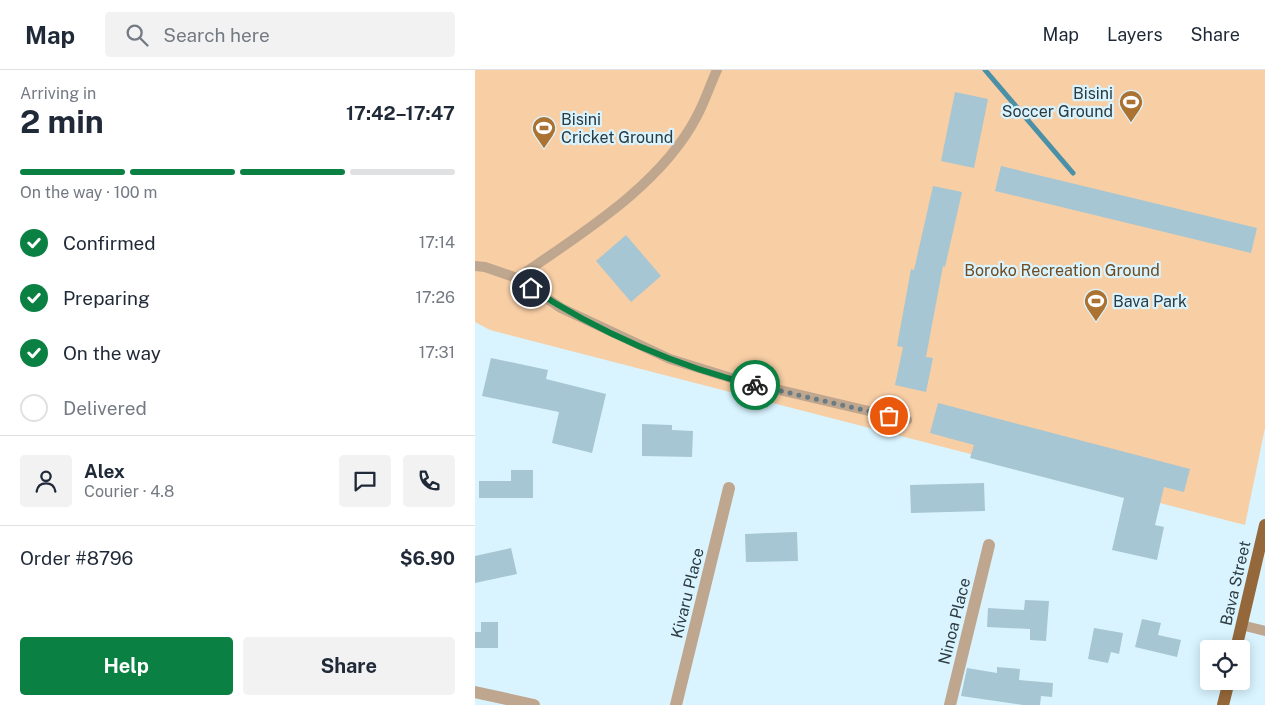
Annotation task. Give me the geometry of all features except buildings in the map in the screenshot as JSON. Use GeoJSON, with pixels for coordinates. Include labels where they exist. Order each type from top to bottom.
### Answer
{"type":"FeatureCollection","features":[{"type":"Feature","properties":{"kind":"main road","name":"Bava Street"},"geometry":{"type":"LineString","coordinates":[[1238,640],[1265,525]]}},
{"type":"Feature","properties":{"kind":"main road"},"geometry":{"type":"LineString","coordinates":[[1223,705],[1227,690]]}},
{"type":"Feature","properties":{"kind":"street","name":"Kivaru Place"},"geometry":{"type":"LineString","coordinates":[[676,705],[729,488]]}},
{"type":"Feature","properties":{"kind":"street","name":"Ninoa Place"},"geometry":{"type":"LineString","coordinates":[[950,705],[989,545]]}},
{"type":"Feature","properties":{"kind":"street"},"geometry":{"type":"LineString","coordinates":[[475,692],[535,705]]}},
{"type":"Feature","properties":{"kind":"lane"},"geometry":{"type":"LineString","coordinates":[[517,278],[601,220],[631,196],[679,143],[697,117],[717,70]]}},
{"type":"Feature","properties":{"kind":"lane"},"geometry":{"type":"LineString","coordinates":[[475,266],[485,267],[517,278],[561,308],[670,359],[741,381],[907,420]]}},
{"type":"Feature","properties":{"kind":"lane"},"geometry":{"type":"LineString","coordinates":[[1241,625],[1265,631]]}},
{"type":"Feature","properties":{"kind":"green space","name":"Boroko Recreation Ground"},"geometry":{"type":"Polygon","coordinates":[[[475,70],[1265,70],[1265,428],[1245,525],[490,330],[475,322],[475,70]]]}},
{"type":"Feature","properties":{"kind":"waterway"},"geometry":{"type":"LineString","coordinates":[[985,70],[1073,173]]}},
{"type":"Feature","properties":{"kind":"way so far"},"geometry":{"type":"LineString","coordinates":[[755,385],[889,416]]}},
{"type":"Feature","properties":{"kind":"place","name":"Bisini Soccer Ground"},"geometry":{"type":"Point","coordinates":[1131,123]}},
{"type":"Feature","properties":{"kind":"place","name":"Bisini Cricket Ground"},"geometry":{"type":"Point","coordinates":[544,149]}},
{"type":"Feature","properties":{"kind":"place","name":"Bava Park"},"geometry":{"type":"Point","coordinates":[1096,322]}},
{"type":"Feature","properties":{"kind":"route"},"geometry":{"type":"LineString","coordinates":[[531,288],[561,308],[670,359],[755,385]]}}]}
